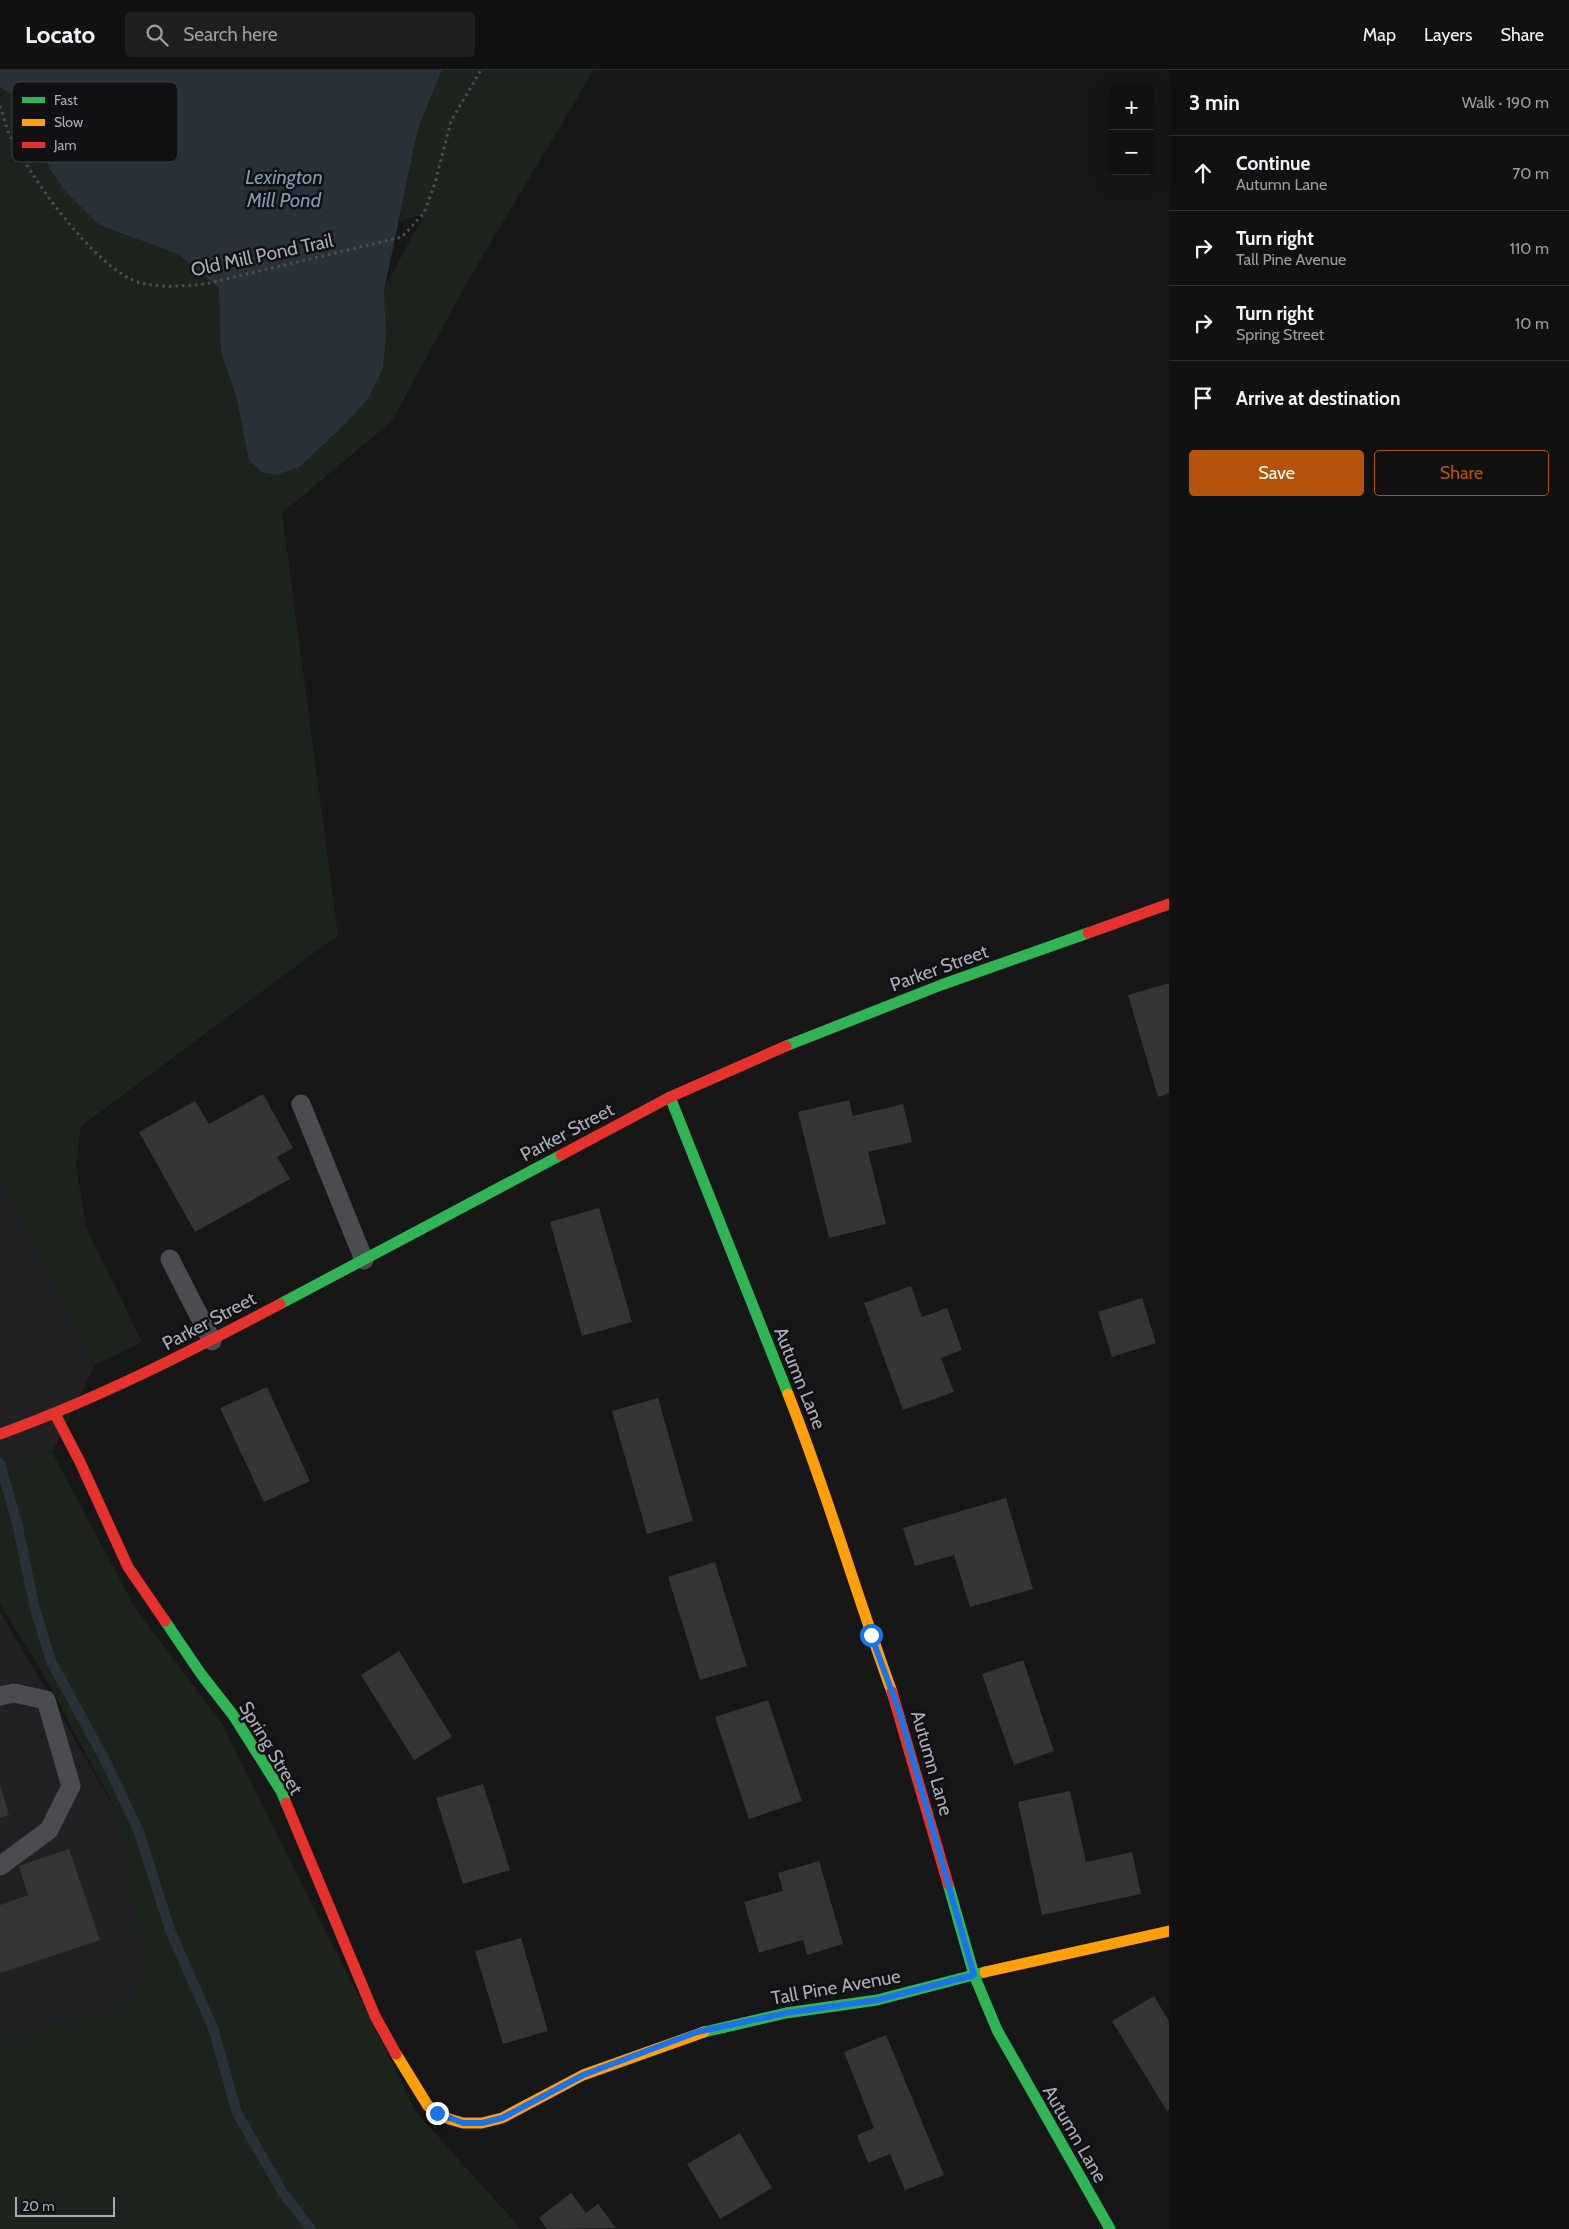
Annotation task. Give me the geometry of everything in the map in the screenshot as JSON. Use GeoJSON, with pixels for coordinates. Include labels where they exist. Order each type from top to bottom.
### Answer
{"type":"FeatureCollection","features":[{"type":"Feature","properties":{"kind":"street","name":"Parker Street"},"geometry":{"type":"LineString","coordinates":[[0,1434],[55,1414],[212,1341],[670,1097],[815,1033],[941,985],[1169,904]]}},
{"type":"Feature","properties":{"kind":"street","name":"Autumn Lane"},"geometry":{"type":"LineString","coordinates":[[670,1097],[811,1452],[871,1635],[899,1711],[974,1975],[997,2030],[1110,2229]]}},
{"type":"Feature","properties":{"kind":"street","name":"Spring Street"},"geometry":{"type":"LineString","coordinates":[[55,1414],[80,1462],[128,1567],[201,1674],[232,1715],[281,1791],[375,2016],[395,2052],[428,2106],[449,2119],[463,2123]]}},
{"type":"Feature","properties":{"kind":"street","name":"Tall Pine Avenue"},"geometry":{"type":"LineString","coordinates":[[463,2123],[482,2123],[502,2118],[590,2072],[697,2032],[786,2013],[877,2000],[974,1975],[1169,1931]]}},
{"type":"Feature","properties":{"kind":"lane"},"geometry":{"type":"LineString","coordinates":[[301,1104],[364,1260]]}},
{"type":"Feature","properties":{"kind":"lane"},"geometry":{"type":"LineString","coordinates":[[170,1260],[212,1341]]}},
{"type":"Feature","properties":{"kind":"lane"},"geometry":{"type":"LineString","coordinates":[[0,1696],[14,1693],[46,1700],[71,1786],[49,1830],[0,1866]]}},
{"type":"Feature","properties":{"kind":"path","name":"Old Mill Pond Trail"},"geometry":{"type":"LineString","coordinates":[[24,162],[79,235],[116,272],[140,283],[176,286],[205,284],[402,237],[424,213],[435,183],[451,121],[481,70]]}},
{"type":"Feature","properties":{"kind":"path","name":"Old Mill Pond Trail"},"geometry":{"type":"LineString","coordinates":[[0,106],[12,139]]}},
{"type":"Feature","properties":{"kind":"shaded area"},"geometry":{"type":"Polygon","coordinates":[[[442,70],[594,70],[470,277],[392,421],[282,513],[338,935],[81,1126],[76,1167],[86,1227],[142,1342],[95,1365],[0,1175],[0,87],[12,95],[12,162],[47,162],[50,170],[65,191],[99,225],[178,254],[220,289],[221,352],[237,399],[301,466],[368,399],[383,368],[386,337],[383,291],[424,214],[399,221],[418,128],[442,70]]]}},
{"type":"Feature","properties":{"kind":"shaded area"},"geometry":{"type":"Polygon","coordinates":[[[0,1175],[95,1365],[52,1452],[0,1472],[0,1175]]]}},
{"type":"Feature","properties":{"kind":"shaded area"},"geometry":{"type":"Polygon","coordinates":[[[52,1452],[134,1606],[223,1725],[417,2113],[521,2229],[0,2229],[0,2043],[131,2001],[144,1974],[118,1814],[41,1670],[0,1604],[0,1472],[52,1452]]]}},
{"type":"Feature","properties":{"kind":"shaded area"},"geometry":{"type":"Polygon","coordinates":[[[0,1611],[118,1814],[144,1974],[132,2001],[0,2043],[0,1611]]]}},
{"type":"Feature","properties":{"kind":"water","name":"Lexington Mill Pond"},"geometry":{"type":"Polygon","coordinates":[[[0,70],[442,70],[418,128],[384,291],[386,337],[383,368],[368,399],[301,466],[277,475],[261,472],[249,460],[237,399],[221,352],[219,288],[178,254],[99,225],[65,191],[50,170],[47,162],[178,162],[178,82],[12,82],[12,95],[0,87],[0,70]]]}},
{"type":"Feature","properties":{"kind":"building"},"geometry":{"type":"Polygon","coordinates":[[[1169,983],[1169,1093],[1158,1097],[1128,995],[1169,983]]]}},
{"type":"Feature","properties":{"kind":"building"},"geometry":{"type":"Polygon","coordinates":[[[263,1094],[293,1148],[277,1157],[290,1179],[195,1232],[139,1132],[195,1101],[209,1124],[263,1094]]]}},
{"type":"Feature","properties":{"kind":"building"},"geometry":{"type":"Polygon","coordinates":[[[849,1100],[853,1116],[903,1104],[912,1142],[868,1152],[886,1224],[829,1238],[798,1112],[849,1100]]]}},
{"type":"Feature","properties":{"kind":"building"},"geometry":{"type":"Polygon","coordinates":[[[599,1208],[632,1322],[582,1336],[550,1222],[599,1208]]]}},
{"type":"Feature","properties":{"kind":"building"},"geometry":{"type":"Polygon","coordinates":[[[911,1286],[922,1317],[947,1308],[962,1350],[941,1358],[954,1392],[903,1410],[864,1303],[911,1286]]]}},
{"type":"Feature","properties":{"kind":"building"},"geometry":{"type":"Polygon","coordinates":[[[1142,1298],[1156,1343],[1112,1357],[1098,1312],[1142,1298]]]}},
{"type":"Feature","properties":{"kind":"building"},"geometry":{"type":"Polygon","coordinates":[[[267,1387],[310,1481],[264,1502],[220,1408],[267,1387]]]}},
{"type":"Feature","properties":{"kind":"building"},"geometry":{"type":"Polygon","coordinates":[[[658,1398],[693,1521],[647,1534],[612,1411],[658,1398]]]}},
{"type":"Feature","properties":{"kind":"building"},"geometry":{"type":"Polygon","coordinates":[[[1006,1498],[1033,1589],[970,1607],[954,1555],[915,1566],[903,1528],[1006,1498]]]}},
{"type":"Feature","properties":{"kind":"building"},"geometry":{"type":"Polygon","coordinates":[[[715,1562],[747,1666],[700,1680],[668,1577],[715,1562]]]}},
{"type":"Feature","properties":{"kind":"building"},"geometry":{"type":"Polygon","coordinates":[[[399,1651],[452,1737],[414,1760],[361,1675],[399,1651]]]}},
{"type":"Feature","properties":{"kind":"building"},"geometry":{"type":"Polygon","coordinates":[[[1023,1660],[1054,1751],[1014,1765],[982,1674],[1023,1660]]]}},
{"type":"Feature","properties":{"kind":"building"},"geometry":{"type":"Polygon","coordinates":[[[768,1700],[802,1801],[749,1819],[715,1717],[768,1700]]]}},
{"type":"Feature","properties":{"kind":"building"},"geometry":{"type":"Polygon","coordinates":[[[483,1784],[510,1870],[463,1884],[436,1798],[483,1784]]]}},
{"type":"Feature","properties":{"kind":"building"},"geometry":{"type":"Polygon","coordinates":[[[0,1785],[9,1815],[0,1818],[0,1785]]]}},
{"type":"Feature","properties":{"kind":"building"},"geometry":{"type":"Polygon","coordinates":[[[1070,1791],[1086,1862],[1132,1852],[1141,1894],[1042,1915],[1018,1802],[1070,1791]]]}},
{"type":"Feature","properties":{"kind":"building"},"geometry":{"type":"Polygon","coordinates":[[[69,1849],[100,1940],[0,1973],[0,1905],[28,1895],[19,1866],[69,1849]]]}},
{"type":"Feature","properties":{"kind":"building"},"geometry":{"type":"Polygon","coordinates":[[[819,1861],[843,1944],[807,1955],[803,1940],[759,1953],[744,1902],[783,1891],[778,1873],[819,1861]]]}},
{"type":"Feature","properties":{"kind":"building"},"geometry":{"type":"Polygon","coordinates":[[[521,1938],[548,2031],[503,2044],[475,1951],[521,1938]]]}},
{"type":"Feature","properties":{"kind":"building"},"geometry":{"type":"Polygon","coordinates":[[[1154,1996],[1169,2021],[1169,2110],[1167,2111],[1112,2021],[1154,1996]]]}},
{"type":"Feature","properties":{"kind":"building"},"geometry":{"type":"Polygon","coordinates":[[[886,2035],[944,2175],[905,2190],[890,2154],[868,2163],[857,2135],[874,2128],[844,2052],[886,2035]]]}},
{"type":"Feature","properties":{"kind":"building"},"geometry":{"type":"Polygon","coordinates":[[[740,2133],[772,2188],[720,2219],[687,2164],[740,2133]]]}},
{"type":"Feature","properties":{"kind":"building"},"geometry":{"type":"Polygon","coordinates":[[[571,2193],[586,2213],[598,2204],[616,2228],[547,2229],[539,2218],[571,2193]]]}},
{"type":"Feature","properties":{"kind":"waterway"},"geometry":{"type":"LineString","coordinates":[[0,1463],[17,1523],[35,1609],[51,1661],[106,1762],[139,1832],[170,1930],[213,2028],[237,2113],[283,2193],[311,2229]]}},
{"type":"Feature","properties":{"kind":"traffic: fast"},"geometry":{"type":"LineString","coordinates":[[786,1046],[941,985],[1088,933]]}},
{"type":"Feature","properties":{"kind":"traffic: fast"},"geometry":{"type":"LineString","coordinates":[[670,1097],[788,1394]]}},
{"type":"Feature","properties":{"kind":"traffic: fast"},"geometry":{"type":"LineString","coordinates":[[280,1304],[561,1155]]}},
{"type":"Feature","properties":{"kind":"traffic: fast"},"geometry":{"type":"LineString","coordinates":[[165,1621],[201,1674],[233,1715],[281,1791],[286,1803]]}},
{"type":"Feature","properties":{"kind":"traffic: fast"},"geometry":{"type":"LineString","coordinates":[[948,1884],[974,1975],[997,2030],[1110,2229]]}},
{"type":"Feature","properties":{"kind":"traffic: fast"},"geometry":{"type":"LineString","coordinates":[[704,2032],[786,2013],[877,2000],[985,1972]]}},
{"type":"Feature","properties":{"kind":"traffic: slow"},"geometry":{"type":"LineString","coordinates":[[788,1394],[816,1468],[892,1692]]}},
{"type":"Feature","properties":{"kind":"traffic: slow"},"geometry":{"type":"LineString","coordinates":[[985,1972],[1169,1931]]}},
{"type":"Feature","properties":{"kind":"traffic: slow"},"geometry":{"type":"LineString","coordinates":[[396,2054],[428,2106],[449,2119],[463,2123],[482,2123],[502,2118],[583,2075],[704,2032]]}},
{"type":"Feature","properties":{"kind":"traffic: jam"},"geometry":{"type":"LineString","coordinates":[[1088,933],[1169,904]]}},
{"type":"Feature","properties":{"kind":"traffic: jam"},"geometry":{"type":"LineString","coordinates":[[561,1155],[670,1097],[786,1046]]}},
{"type":"Feature","properties":{"kind":"traffic: jam"},"geometry":{"type":"LineString","coordinates":[[0,1434],[107,1390],[177,1357],[280,1304]]}},
{"type":"Feature","properties":{"kind":"traffic: jam"},"geometry":{"type":"LineString","coordinates":[[55,1414],[80,1462],[128,1567],[165,1621]]}},
{"type":"Feature","properties":{"kind":"traffic: jam"},"geometry":{"type":"LineString","coordinates":[[892,1692],[948,1884]]}},
{"type":"Feature","properties":{"kind":"traffic: jam"},"geometry":{"type":"LineString","coordinates":[[286,1803],[375,2016],[396,2054]]}},
{"type":"Feature","properties":{"kind":"route"},"geometry":{"type":"LineString","coordinates":[[437,2113],[463,2123],[482,2123],[502,2118],[583,2075],[697,2032],[786,2013],[877,2000],[974,1975],[899,1711],[871,1635]]}}]}
